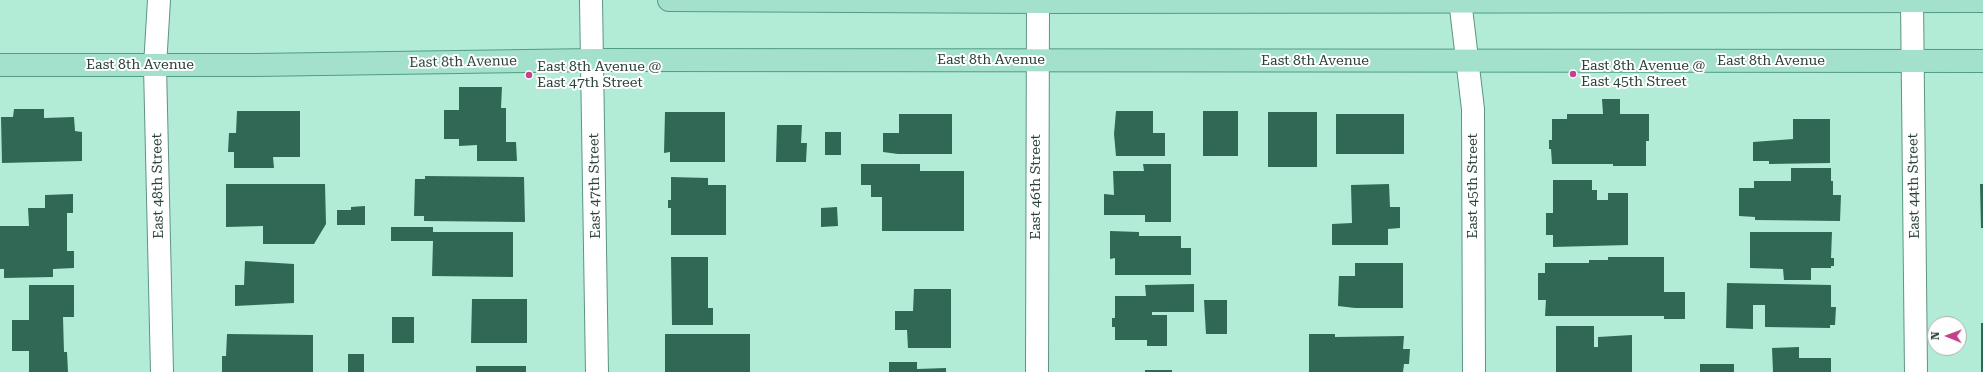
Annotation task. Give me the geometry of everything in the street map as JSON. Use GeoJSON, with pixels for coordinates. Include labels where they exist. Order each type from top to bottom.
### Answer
{"type":"FeatureCollection","features":[{"type":"Feature","properties":{"kind":"main road"},"geometry":{"type":"LineString","coordinates":[[669,0],[1038,2],[1983,1]]}},
{"type":"Feature","properties":{"kind":"main road","name":"East 8th Avenue"},"geometry":{"type":"LineString","coordinates":[[0,65],[155,66],[593,60],[1983,61]]}},
{"type":"Feature","properties":{"kind":"street","name":"East 48th Street"},"geometry":{"type":"LineString","coordinates":[[159,0],[155,66],[162,372]]}},
{"type":"Feature","properties":{"kind":"street","name":"East 47th Street"},"geometry":{"type":"LineString","coordinates":[[592,0],[597,372]]}},
{"type":"Feature","properties":{"kind":"street","name":"East 45th Street"},"geometry":{"type":"LineString","coordinates":[[1460,1],[1473,109],[1474,372]]}},
{"type":"Feature","properties":{"kind":"street","name":"East 44th Street"},"geometry":{"type":"LineString","coordinates":[[1912,1],[1916,372]]}},
{"type":"Feature","properties":{"kind":"street","name":"East 46th Street"},"geometry":{"type":"LineString","coordinates":[[1037,372],[1036,60],[1038,2]]}},
{"type":"Feature","properties":{"kind":"building"},"geometry":{"type":"Polygon","coordinates":[[[459,87],[502,87],[501,108],[506,108],[506,142],[516,142],[517,161],[477,161],[477,145],[459,146],[459,139],[444,139],[444,110],[459,110],[459,87]]]}},
{"type":"Feature","properties":{"kind":"building"},"geometry":{"type":"Polygon","coordinates":[[[1602,99],[1620,99],[1620,114],[1649,114],[1649,141],[1646,141],[1646,166],[1613,166],[1613,164],[1552,164],[1549,140],[1552,140],[1552,119],[1567,119],[1567,114],[1603,114],[1602,99]]]}},
{"type":"Feature","properties":{"kind":"building"},"geometry":{"type":"Polygon","coordinates":[[[14,109],[44,109],[44,118],[74,117],[75,131],[82,132],[82,161],[2,163],[1,117],[13,117],[14,109]]]}},
{"type":"Feature","properties":{"kind":"building"},"geometry":{"type":"Polygon","coordinates":[[[237,111],[300,111],[300,157],[273,157],[274,168],[234,168],[234,152],[228,152],[229,133],[236,133],[237,111]]]}},
{"type":"Feature","properties":{"kind":"building"},"geometry":{"type":"Polygon","coordinates":[[[1116,111],[1153,111],[1153,133],[1165,133],[1165,156],[1116,156],[1114,134],[1116,111]]]}},
{"type":"Feature","properties":{"kind":"building"},"geometry":{"type":"Polygon","coordinates":[[[1203,111],[1238,111],[1238,156],[1203,156],[1203,111]]]}},
{"type":"Feature","properties":{"kind":"building"},"geometry":{"type":"Polygon","coordinates":[[[665,112],[725,112],[725,162],[670,162],[670,152],[664,153],[665,112]]]}},
{"type":"Feature","properties":{"kind":"building"},"geometry":{"type":"Polygon","coordinates":[[[1268,112],[1317,112],[1317,167],[1268,167],[1268,112]]]}},
{"type":"Feature","properties":{"kind":"building"},"geometry":{"type":"Polygon","coordinates":[[[899,114],[952,114],[952,154],[898,154],[883,152],[883,133],[899,133],[899,114]]]}},
{"type":"Feature","properties":{"kind":"building"},"geometry":{"type":"Polygon","coordinates":[[[1336,114],[1404,114],[1404,154],[1336,154],[1336,114]]]}},
{"type":"Feature","properties":{"kind":"building"},"geometry":{"type":"Polygon","coordinates":[[[1793,119],[1830,119],[1830,163],[1769,164],[1769,161],[1753,161],[1753,142],[1793,139],[1793,119]]]}},
{"type":"Feature","properties":{"kind":"building"},"geometry":{"type":"Polygon","coordinates":[[[777,125],[802,125],[801,143],[807,143],[806,162],[776,162],[777,125]]]}},
{"type":"Feature","properties":{"kind":"building"},"geometry":{"type":"Polygon","coordinates":[[[825,132],[841,132],[841,155],[825,155],[825,132]]]}},
{"type":"Feature","properties":{"kind":"building"},"geometry":{"type":"Polygon","coordinates":[[[861,164],[920,164],[920,171],[964,171],[964,231],[882,231],[882,197],[871,197],[871,185],[861,185],[861,164]]]}},
{"type":"Feature","properties":{"kind":"building"},"geometry":{"type":"Polygon","coordinates":[[[1143,164],[1171,164],[1171,222],[1145,222],[1145,215],[1104,215],[1104,194],[1114,195],[1113,171],[1144,171],[1143,164]]]}},
{"type":"Feature","properties":{"kind":"building"},"geometry":{"type":"Polygon","coordinates":[[[1791,168],[1831,168],[1833,195],[1841,195],[1840,221],[1755,220],[1755,217],[1739,216],[1739,188],[1754,188],[1754,181],[1791,181],[1791,168]]]}},
{"type":"Feature","properties":{"kind":"building"},"geometry":{"type":"Polygon","coordinates":[[[425,176],[524,177],[525,222],[424,221],[424,216],[414,216],[415,179],[425,179],[425,176]]]}},
{"type":"Feature","properties":{"kind":"building"},"geometry":{"type":"Polygon","coordinates":[[[671,177],[708,178],[708,185],[726,185],[726,235],[671,235],[671,208],[668,208],[668,200],[671,200],[671,177]]]}},
{"type":"Feature","properties":{"kind":"building"},"geometry":{"type":"Polygon","coordinates":[[[1553,180],[1592,180],[1592,190],[1597,190],[1597,200],[1608,200],[1608,193],[1628,193],[1628,245],[1553,247],[1553,235],[1546,235],[1546,213],[1553,213],[1553,180]]]}},
{"type":"Feature","properties":{"kind":"building"},"geometry":{"type":"Polygon","coordinates":[[[226,184],[325,184],[326,224],[314,244],[263,244],[263,226],[226,227],[226,184]]]}},
{"type":"Feature","properties":{"kind":"building"},"geometry":{"type":"Polygon","coordinates":[[[1389,184],[1390,207],[1400,207],[1400,228],[1388,229],[1388,245],[1332,245],[1332,224],[1352,223],[1351,185],[1389,184]]]}},
{"type":"Feature","properties":{"kind":"building"},"geometry":{"type":"Polygon","coordinates":[[[1980,184],[1983,184],[1983,228],[1981,228],[1980,184]]]}},
{"type":"Feature","properties":{"kind":"building"},"geometry":{"type":"Polygon","coordinates":[[[73,194],[73,213],[67,213],[67,251],[74,251],[74,268],[53,269],[53,277],[4,278],[4,269],[0,269],[0,226],[29,226],[28,208],[45,208],[45,195],[73,194]]]}},
{"type":"Feature","properties":{"kind":"building"},"geometry":{"type":"Polygon","coordinates":[[[365,206],[365,225],[337,225],[337,210],[351,210],[351,207],[365,206]]]}},
{"type":"Feature","properties":{"kind":"building"},"geometry":{"type":"Polygon","coordinates":[[[837,207],[838,226],[821,227],[821,208],[837,207]]]}},
{"type":"Feature","properties":{"kind":"building"},"geometry":{"type":"Polygon","coordinates":[[[391,227],[433,227],[433,232],[513,232],[513,277],[432,276],[433,241],[391,241],[391,227]]]}},
{"type":"Feature","properties":{"kind":"building"},"geometry":{"type":"Polygon","coordinates":[[[1110,231],[1139,232],[1139,236],[1181,236],[1181,248],[1191,248],[1191,275],[1115,275],[1115,258],[1110,259],[1110,231]]]}},
{"type":"Feature","properties":{"kind":"building"},"geometry":{"type":"Polygon","coordinates":[[[1750,232],[1832,232],[1831,258],[1834,258],[1834,266],[1831,266],[1831,268],[1811,268],[1811,280],[1784,280],[1783,269],[1750,268],[1750,232]]]}},
{"type":"Feature","properties":{"kind":"building"},"geometry":{"type":"Polygon","coordinates":[[[671,257],[708,257],[708,308],[713,308],[713,325],[672,325],[671,257]]]}},
{"type":"Feature","properties":{"kind":"building"},"geometry":{"type":"Polygon","coordinates":[[[1608,257],[1664,257],[1664,292],[1685,292],[1685,319],[1664,319],[1664,316],[1545,316],[1546,300],[1538,300],[1538,273],[1545,273],[1545,263],[1589,263],[1589,260],[1608,260],[1608,257]]]}},
{"type":"Feature","properties":{"kind":"building"},"geometry":{"type":"Polygon","coordinates":[[[245,261],[294,264],[294,303],[235,306],[235,285],[244,285],[245,261]]]}},
{"type":"Feature","properties":{"kind":"building"},"geometry":{"type":"Polygon","coordinates":[[[1355,263],[1403,263],[1403,308],[1355,308],[1338,306],[1339,276],[1355,276],[1355,263]]]}},
{"type":"Feature","properties":{"kind":"building"},"geometry":{"type":"Polygon","coordinates":[[[1727,283],[1831,285],[1831,307],[1836,307],[1835,325],[1830,325],[1830,328],[1765,327],[1765,305],[1753,305],[1753,329],[1726,328],[1727,283]]]}},
{"type":"Feature","properties":{"kind":"building"},"geometry":{"type":"Polygon","coordinates":[[[1194,284],[1194,312],[1152,312],[1152,315],[1167,315],[1167,346],[1147,346],[1147,340],[1115,340],[1115,327],[1112,327],[1112,318],[1115,318],[1115,296],[1146,296],[1145,285],[1194,284]]]}},
{"type":"Feature","properties":{"kind":"building"},"geometry":{"type":"Polygon","coordinates":[[[29,285],[74,285],[74,317],[63,317],[64,352],[67,352],[68,372],[29,372],[29,351],[12,351],[12,320],[29,320],[29,285]]]}},
{"type":"Feature","properties":{"kind":"building"},"geometry":{"type":"Polygon","coordinates":[[[914,289],[951,289],[951,348],[908,348],[907,330],[895,330],[895,311],[913,311],[914,289]]]}},
{"type":"Feature","properties":{"kind":"building"},"geometry":{"type":"Polygon","coordinates":[[[472,299],[527,299],[527,343],[471,343],[472,299]]]}},
{"type":"Feature","properties":{"kind":"building"},"geometry":{"type":"Polygon","coordinates":[[[1204,300],[1227,300],[1227,334],[1206,334],[1204,300]]]}},
{"type":"Feature","properties":{"kind":"building"},"geometry":{"type":"Polygon","coordinates":[[[392,317],[414,317],[414,343],[392,343],[392,317]]]}},
{"type":"Feature","properties":{"kind":"building"},"geometry":{"type":"Polygon","coordinates":[[[1981,323],[1983,323],[1983,372],[1981,372],[1981,323]]]}},
{"type":"Feature","properties":{"kind":"building"},"geometry":{"type":"Polygon","coordinates":[[[1556,326],[1594,326],[1594,347],[1598,347],[1598,337],[1632,335],[1632,372],[1556,372],[1556,326]]]}},
{"type":"Feature","properties":{"kind":"building"},"geometry":{"type":"Polygon","coordinates":[[[227,334],[313,335],[313,372],[222,372],[222,356],[226,356],[227,334]]]}},
{"type":"Feature","properties":{"kind":"building"},"geometry":{"type":"Polygon","coordinates":[[[665,334],[750,334],[750,372],[665,372],[665,334]]]}},
{"type":"Feature","properties":{"kind":"building"},"geometry":{"type":"Polygon","coordinates":[[[1309,334],[1335,334],[1335,337],[1404,336],[1403,349],[1410,349],[1409,364],[1404,364],[1403,372],[1309,372],[1309,334]]]}},
{"type":"Feature","properties":{"kind":"building"},"geometry":{"type":"Polygon","coordinates":[[[1799,347],[1799,358],[1831,358],[1831,372],[1773,372],[1772,348],[1799,347]]]}},
{"type":"Feature","properties":{"kind":"building"},"geometry":{"type":"Polygon","coordinates":[[[348,354],[364,354],[364,372],[348,372],[348,354]]]}},
{"type":"Feature","properties":{"kind":"building"},"geometry":{"type":"Polygon","coordinates":[[[889,362],[917,362],[917,369],[946,368],[946,372],[889,372],[889,362]]]}},
{"type":"Feature","properties":{"kind":"building"},"geometry":{"type":"Polygon","coordinates":[[[1700,364],[1734,364],[1734,372],[1700,372],[1700,364]]]}},
{"type":"Feature","properties":{"kind":"building"},"geometry":{"type":"Polygon","coordinates":[[[476,366],[526,366],[526,372],[476,372],[476,366]]]}},
{"type":"Feature","properties":{"kind":"building"},"geometry":{"type":"Polygon","coordinates":[[[1145,370],[1172,370],[1172,372],[1145,372],[1145,370]]]}},
{"type":"Feature","properties":{"kind":"place","name":"East 8th Avenue @ East 45th Street"},"geometry":{"type":"Point","coordinates":[1573,74]}},
{"type":"Feature","properties":{"kind":"place","name":"East 8th Avenue @ East 47th Street"},"geometry":{"type":"Point","coordinates":[529,75]}}]}
